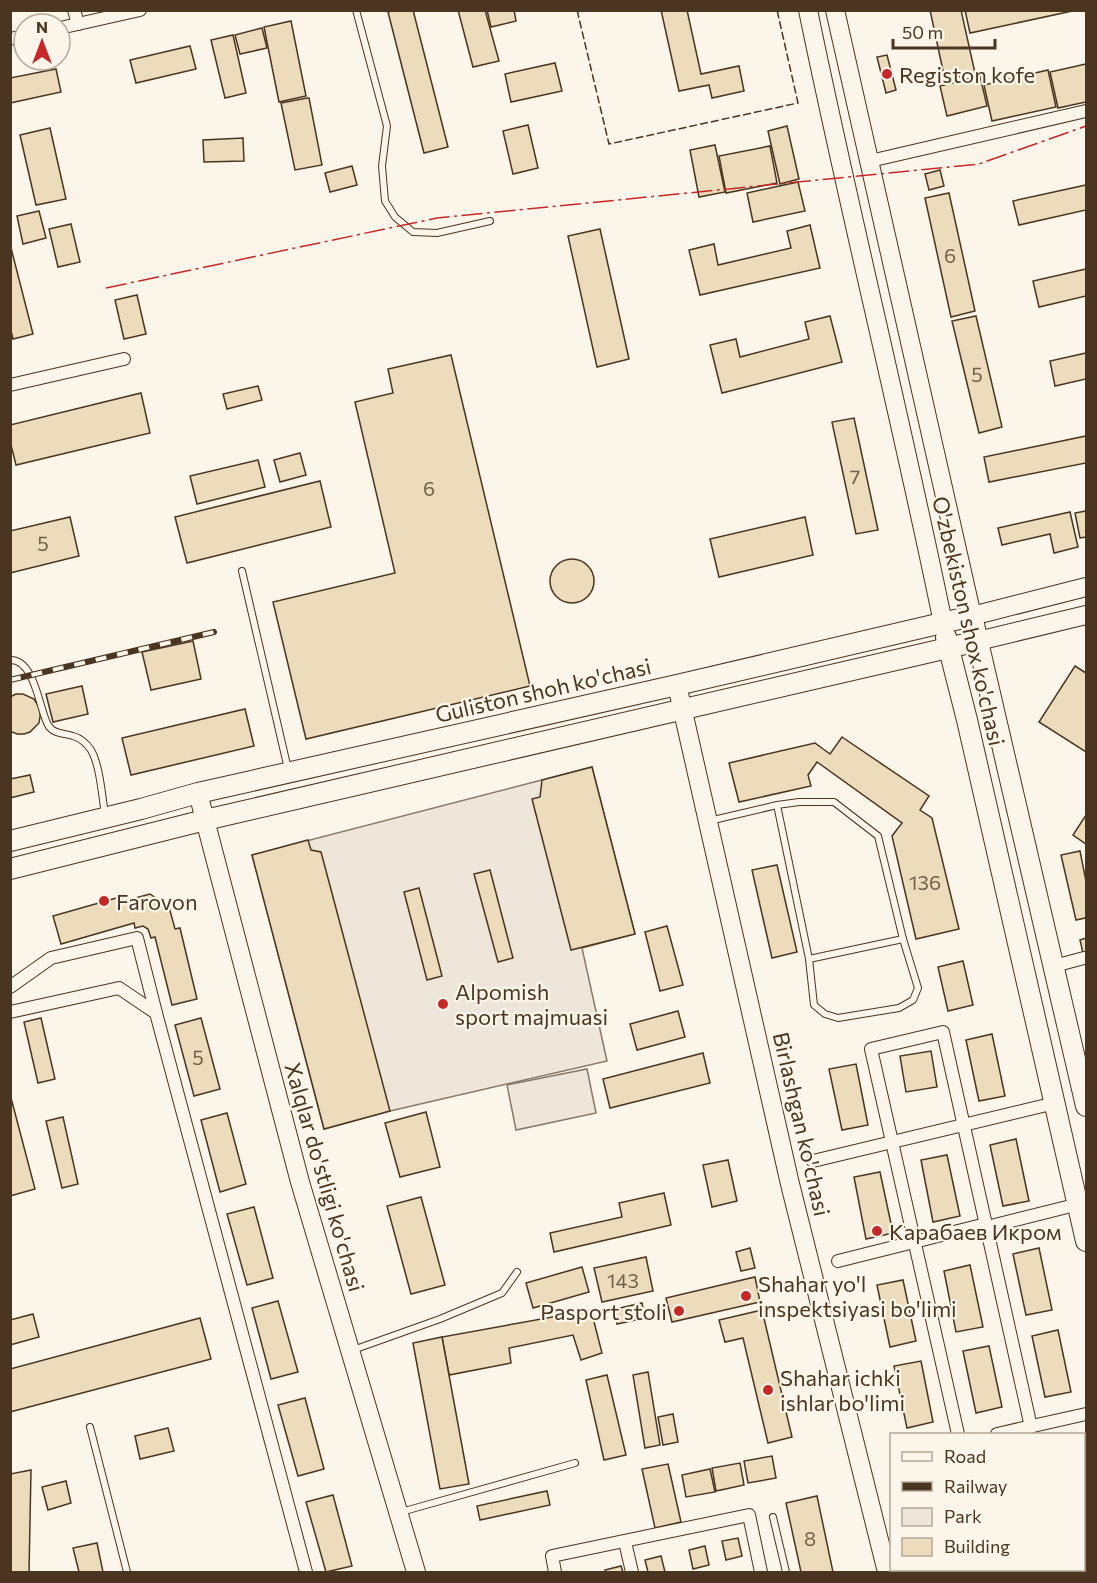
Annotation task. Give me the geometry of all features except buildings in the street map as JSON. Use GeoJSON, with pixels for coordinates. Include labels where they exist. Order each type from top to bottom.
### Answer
{"type":"FeatureCollection","features":[{"type":"Feature","properties":{"kind":"main road","name":"Guliston shoh ko'chasi"},"geometry":{"type":"LineString","coordinates":[[10,842],[198,793],[972,616]]}},
{"type":"Feature","properties":{"kind":"main road","name":"O'zbekiston shox ko'chasi"},"geometry":{"type":"LineString","coordinates":[[972,616],[1086,1106]]}},
{"type":"Feature","properties":{"kind":"main road","name":"O'zbekiston shox ko'chasi"},"geometry":{"type":"LineString","coordinates":[[943,622],[1086,1241]]}},
{"type":"Feature","properties":{"kind":"main road"},"geometry":{"type":"LineString","coordinates":[[10,869],[205,820],[978,641]]}},
{"type":"Feature","properties":{"kind":"main road"},"geometry":{"type":"LineString","coordinates":[[960,692],[988,686]]}},
{"type":"Feature","properties":{"kind":"street"},"geometry":{"type":"LineString","coordinates":[[74,10],[78,24]]}},
{"type":"Feature","properties":{"kind":"street"},"geometry":{"type":"LineString","coordinates":[[72,25],[140,10]]}},
{"type":"Feature","properties":{"kind":"street","name":"O'zbekiston shox ko'chasi"},"geometry":{"type":"LineString","coordinates":[[808,10],[837,153],[943,622]]}},
{"type":"Feature","properties":{"kind":"street","name":"O'zbekiston shox ko'chasi"},"geometry":{"type":"LineString","coordinates":[[836,10],[972,616]]}},
{"type":"Feature","properties":{"kind":"street"},"geometry":{"type":"LineString","coordinates":[[870,162],[1086,111]]}},
{"type":"Feature","properties":{"kind":"street"},"geometry":{"type":"LineString","coordinates":[[10,386],[124,359]]}},
{"type":"Feature","properties":{"kind":"street"},"geometry":{"type":"LineString","coordinates":[[933,573],[960,568]]}},
{"type":"Feature","properties":{"kind":"street","name":"Guliston shoh ko'chasi"},"geometry":{"type":"LineString","coordinates":[[972,616],[1086,587]]}},
{"type":"Feature","properties":{"kind":"street"},"geometry":{"type":"LineString","coordinates":[[978,641],[1086,615]]}},
{"type":"Feature","properties":{"kind":"street","name":"Birlashgan ko'chasi"},"geometry":{"type":"LineString","coordinates":[[677,685],[790,1184],[887,1572]]}},
{"type":"Feature","properties":{"kind":"street","name":"Xalqlar do'stligi ko'chasi"},"geometry":{"type":"LineString","coordinates":[[198,793],[300,1182],[414,1572]]}},
{"type":"Feature","properties":{"kind":"street"},"geometry":{"type":"LineString","coordinates":[[10,987],[51,958],[137,938],[306,1572]]}},
{"type":"Feature","properties":{"kind":"street"},"geometry":{"type":"LineString","coordinates":[[1054,966],[1084,958]]}},
{"type":"Feature","properties":{"kind":"street"},"geometry":{"type":"LineString","coordinates":[[10,1012],[119,988],[156,1013]]}},
{"type":"Feature","properties":{"kind":"street"},"geometry":{"type":"LineString","coordinates":[[958,1433],[871,1049],[943,1032],[1031,1427]]}},
{"type":"Feature","properties":{"kind":"street"},"geometry":{"type":"LineString","coordinates":[[813,1161],[1055,1103]]}},
{"type":"Feature","properties":{"kind":"street"},"geometry":{"type":"LineString","coordinates":[[838,1261],[1078,1204]]}},
{"type":"Feature","properties":{"kind":"street"},"geometry":{"type":"LineString","coordinates":[[1002,1433],[1086,1414]]}},
{"type":"Feature","properties":{"kind":"street"},"geometry":{"type":"LineString","coordinates":[[555,1572],[552,1556],[749,1515],[761,1572]]}},
{"type":"Feature","properties":{"kind":"street"},"geometry":{"type":"LineString","coordinates":[[625,1542],[632,1572]]}},
{"type":"Feature","properties":{"kind":"lane"},"geometry":{"type":"LineString","coordinates":[[356,10],[387,126],[382,166],[385,201],[395,217],[413,232],[437,233],[490,221]]}},
{"type":"Feature","properties":{"kind":"lane"},"geometry":{"type":"LineString","coordinates":[[242,571],[288,772]]}},
{"type":"Feature","properties":{"kind":"lane"},"geometry":{"type":"LineString","coordinates":[[10,660],[22,663],[27,670],[49,727],[57,732],[73,735],[90,750],[96,762],[106,818]]}},
{"type":"Feature","properties":{"kind":"lane"},"geometry":{"type":"LineString","coordinates":[[709,821],[777,805],[799,802],[834,802],[878,836],[903,939],[918,988],[913,1000],[899,1008],[838,1018],[825,1014],[814,1005],[809,959],[777,805]]}},
{"type":"Feature","properties":{"kind":"lane"},"geometry":{"type":"LineString","coordinates":[[809,959],[903,939]]}},
{"type":"Feature","properties":{"kind":"lane"},"geometry":{"type":"LineString","coordinates":[[349,1351],[440,1319],[502,1293],[517,1272]]}},
{"type":"Feature","properties":{"kind":"lane"},"geometry":{"type":"LineString","coordinates":[[90,1427],[127,1572]]}},
{"type":"Feature","properties":{"kind":"lane"},"geometry":{"type":"LineString","coordinates":[[397,1513],[576,1463]]}},
{"type":"Feature","properties":{"kind":"lane"},"geometry":{"type":"LineString","coordinates":[[773,1517],[786,1572]]}},
{"type":"Feature","properties":{"kind":"green space","name":"Alpomish sport majmuasi"},"geometry":{"type":"Polygon","coordinates":[[[592,767],[635,934],[582,948],[607,1061],[390,1111],[324,1129],[252,855],[592,767]]]}},
{"type":"Feature","properties":{"kind":"green space"},"geometry":{"type":"Polygon","coordinates":[[[587,1069],[596,1113],[516,1130],[507,1085],[587,1069]]]}},
{"type":"Feature","properties":{"kind":"railway"},"geometry":{"type":"LineString","coordinates":[[10,680],[214,632]]}},
{"type":"Feature","properties":{"kind":"fence"},"geometry":{"type":"LineString","coordinates":[[577,10],[609,144],[798,103],[777,10]]}},
{"type":"Feature","properties":{"kind":"power"},"geometry":{"type":"LineString","coordinates":[[106,288],[437,218],[979,164],[1086,126]]}},
{"type":"Feature","properties":{"kind":"place","name":"Registon kofe"},"geometry":{"type":"Point","coordinates":[887,74]}},
{"type":"Feature","properties":{"kind":"place","name":"Farovon"},"geometry":{"type":"Point","coordinates":[104,901]}},
{"type":"Feature","properties":{"kind":"place","name":"Alpomish sport majmuasi"},"geometry":{"type":"Point","coordinates":[443,1004]}},
{"type":"Feature","properties":{"kind":"place","name":"Карабаев Икром"},"geometry":{"type":"Point","coordinates":[877,1231]}},
{"type":"Feature","properties":{"kind":"place","name":"Shahar yo'l inspektsiyasi bo'limi"},"geometry":{"type":"Point","coordinates":[746,1296]}},
{"type":"Feature","properties":{"kind":"place","name":"Pasport stoli"},"geometry":{"type":"Point","coordinates":[679,1311]}},
{"type":"Feature","properties":{"kind":"place","name":"Shahar ichki ishlar bo'limi"},"geometry":{"type":"Point","coordinates":[768,1390]}}]}
